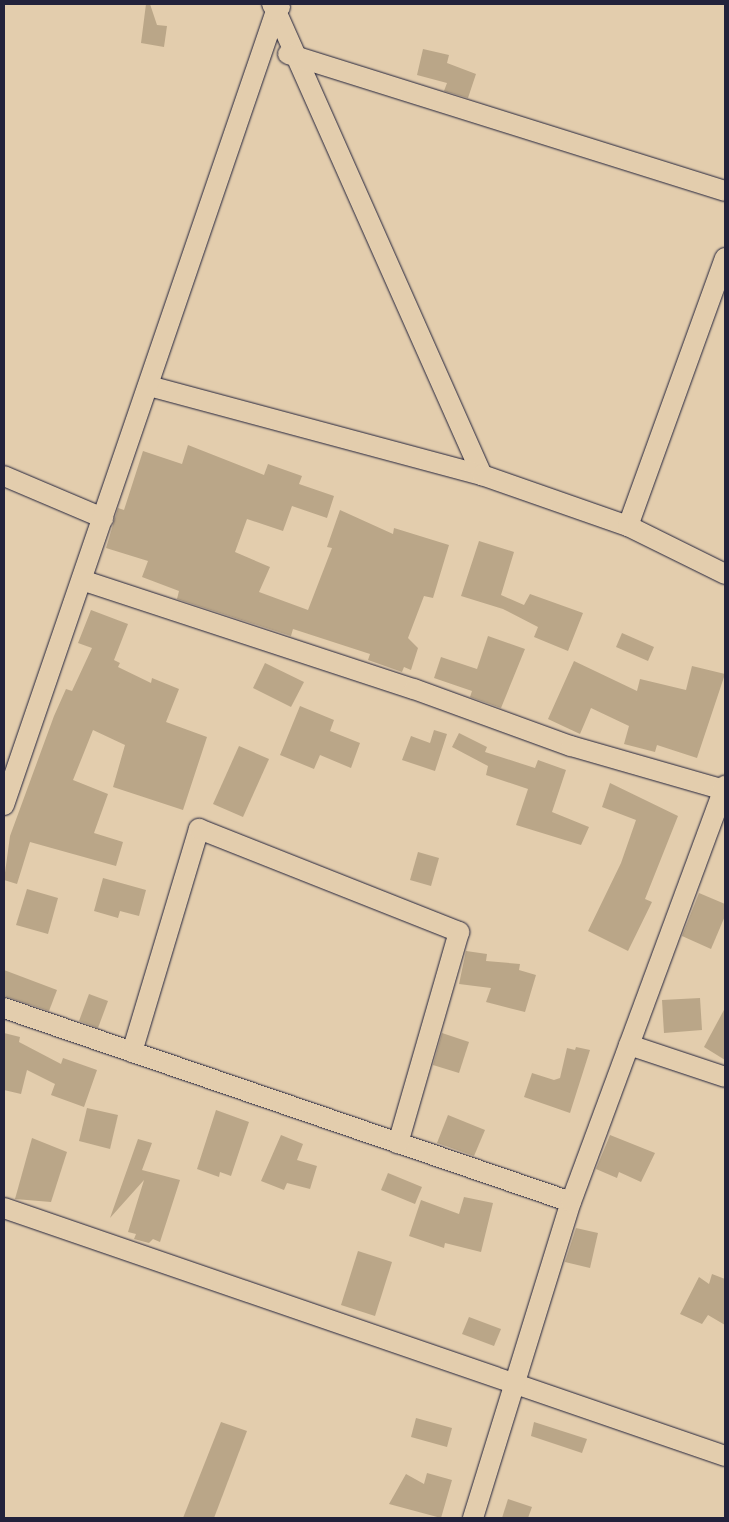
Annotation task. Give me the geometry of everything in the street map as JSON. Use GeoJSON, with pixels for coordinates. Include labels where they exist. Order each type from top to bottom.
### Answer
{"type":"FeatureCollection","features":[{"type":"Feature","properties":{"kind":"street"},"geometry":{"type":"LineString","coordinates":[[4,805],[149,386],[277,6]]}},
{"type":"Feature","properties":{"kind":"street"},"geometry":{"type":"LineString","coordinates":[[277,6],[296,56],[482,475]]}},
{"type":"Feature","properties":{"kind":"street"},"geometry":{"type":"LineString","coordinates":[[264,47],[725,191]]}},
{"type":"Feature","properties":{"kind":"street"},"geometry":{"type":"LineString","coordinates":[[628,526],[725,258]]}},
{"type":"Feature","properties":{"kind":"street"},"geometry":{"type":"LineString","coordinates":[[149,386],[482,475],[628,526],[725,574]]}},
{"type":"Feature","properties":{"kind":"street"},"geometry":{"type":"LineString","coordinates":[[4,476],[103,518]]}},
{"type":"Feature","properties":{"kind":"street"},"geometry":{"type":"LineString","coordinates":[[82,580],[414,689],[571,746],[724,788],[571,1202],[473,1518]]}},
{"type":"Feature","properties":{"kind":"street"},"geometry":{"type":"LineString","coordinates":[[132,1052],[199,829],[459,932],[398,1143]]}},
{"type":"Feature","properties":{"kind":"street"},"geometry":{"type":"LineString","coordinates":[[4,1008],[571,1202]]}},
{"type":"Feature","properties":{"kind":"street"},"geometry":{"type":"LineString","coordinates":[[629,1045],[725,1077]]}},
{"type":"Feature","properties":{"kind":"street"},"geometry":{"type":"LineString","coordinates":[[4,1208],[725,1456]]}},
{"type":"Feature","properties":{"kind":"building"},"geometry":{"type":"Polygon","coordinates":[[[146,4],[150,4],[157,25],[167,26],[164,47],[141,43],[146,4]]]}},
{"type":"Feature","properties":{"kind":"building"},"geometry":{"type":"Polygon","coordinates":[[[423,49],[449,55],[447,63],[476,74],[468,98],[444,91],[447,83],[417,75],[423,49]]]}},
{"type":"Feature","properties":{"kind":"building"},"geometry":{"type":"Polygon","coordinates":[[[188,445],[264,475],[268,464],[302,476],[299,484],[334,496],[327,518],[292,506],[283,531],[247,519],[235,552],[270,567],[259,592],[308,610],[332,548],[327,547],[340,510],[393,534],[394,528],[449,545],[433,598],[424,596],[408,638],[418,648],[411,670],[404,667],[402,672],[368,660],[370,654],[293,629],[291,636],[177,599],[179,591],[142,577],[148,561],[106,548],[118,508],[124,510],[143,451],[182,464],[188,445]]]}},
{"type":"Feature","properties":{"kind":"building"},"geometry":{"type":"Polygon","coordinates":[[[479,541],[514,552],[501,595],[524,605],[530,594],[583,613],[568,651],[534,637],[538,627],[503,609],[461,596],[479,541]]]}},
{"type":"Feature","properties":{"kind":"building"},"geometry":{"type":"Polygon","coordinates":[[[91,610],[128,624],[114,660],[120,663],[118,667],[151,683],[152,678],[179,689],[166,722],[207,737],[183,810],[113,787],[125,745],[93,730],[73,780],[108,794],[94,833],[123,842],[116,866],[30,842],[17,884],[4,880],[10,836],[54,716],[66,689],[72,691],[92,648],[78,643],[91,610]]]}},
{"type":"Feature","properties":{"kind":"building"},"geometry":{"type":"Polygon","coordinates":[[[622,633],[654,647],[648,661],[616,647],[622,633]]]}},
{"type":"Feature","properties":{"kind":"building"},"geometry":{"type":"Polygon","coordinates":[[[488,636],[525,649],[501,708],[470,697],[472,691],[434,678],[441,657],[477,669],[488,636]]]}},
{"type":"Feature","properties":{"kind":"building"},"geometry":{"type":"Polygon","coordinates":[[[574,661],[637,691],[640,679],[686,690],[692,666],[725,674],[697,758],[657,745],[655,752],[624,744],[629,726],[591,708],[580,734],[548,719],[574,661]]]}},
{"type":"Feature","properties":{"kind":"building"},"geometry":{"type":"Polygon","coordinates":[[[265,663],[304,682],[291,707],[253,688],[265,663]]]}},
{"type":"Feature","properties":{"kind":"building"},"geometry":{"type":"Polygon","coordinates":[[[300,706],[334,720],[330,731],[360,743],[351,768],[320,755],[314,769],[280,755],[300,706]]]}},
{"type":"Feature","properties":{"kind":"building"},"geometry":{"type":"Polygon","coordinates":[[[434,730],[447,734],[435,771],[402,760],[411,736],[430,743],[434,730]]]}},
{"type":"Feature","properties":{"kind":"building"},"geometry":{"type":"Polygon","coordinates":[[[459,733],[487,747],[485,752],[535,768],[538,760],[566,770],[552,812],[589,827],[581,845],[516,825],[528,789],[486,775],[488,766],[452,747],[459,733]]]}},
{"type":"Feature","properties":{"kind":"building"},"geometry":{"type":"Polygon","coordinates":[[[239,746],[269,759],[243,817],[213,804],[239,746]]]}},
{"type":"Feature","properties":{"kind":"building"},"geometry":{"type":"Polygon","coordinates":[[[610,783],[678,816],[645,899],[652,902],[628,951],[588,931],[621,863],[636,820],[602,807],[610,783]]]}},
{"type":"Feature","properties":{"kind":"building"},"geometry":{"type":"Polygon","coordinates":[[[418,852],[439,858],[431,886],[410,880],[418,852]]]}},
{"type":"Feature","properties":{"kind":"building"},"geometry":{"type":"Polygon","coordinates":[[[103,878],[146,890],[139,916],[120,911],[118,918],[94,911],[103,878]]]}},
{"type":"Feature","properties":{"kind":"building"},"geometry":{"type":"Polygon","coordinates":[[[27,889],[58,898],[48,934],[16,925],[27,889]]]}},
{"type":"Feature","properties":{"kind":"building"},"geometry":{"type":"Polygon","coordinates":[[[699,893],[725,904],[725,916],[711,949],[682,936],[699,893]]]}},
{"type":"Feature","properties":{"kind":"building"},"geometry":{"type":"Polygon","coordinates":[[[466,951],[487,954],[486,961],[520,964],[519,970],[536,975],[525,1012],[486,1002],[491,988],[459,984],[466,951]]]}},
{"type":"Feature","properties":{"kind":"building"},"geometry":{"type":"Polygon","coordinates":[[[4,970],[57,990],[49,1011],[4,996],[4,970]]]}},
{"type":"Feature","properties":{"kind":"building"},"geometry":{"type":"Polygon","coordinates":[[[89,994],[108,1001],[98,1028],[79,1021],[89,994]]]}},
{"type":"Feature","properties":{"kind":"building"},"geometry":{"type":"Polygon","coordinates":[[[700,998],[702,1030],[664,1033],[662,1000],[700,998]]]}},
{"type":"Feature","properties":{"kind":"building"},"geometry":{"type":"Polygon","coordinates":[[[725,1008],[725,1060],[704,1047],[725,1008]]]}},
{"type":"Feature","properties":{"kind":"building"},"geometry":{"type":"Polygon","coordinates":[[[4,1033],[20,1037],[19,1042],[61,1064],[63,1058],[97,1070],[84,1107],[51,1095],[55,1084],[27,1070],[21,1094],[4,1090],[4,1033]]]}},
{"type":"Feature","properties":{"kind":"building"},"geometry":{"type":"Polygon","coordinates":[[[442,1033],[469,1042],[459,1073],[433,1065],[442,1033]]]}},
{"type":"Feature","properties":{"kind":"building"},"geometry":{"type":"Polygon","coordinates":[[[576,1047],[590,1050],[570,1113],[524,1097],[532,1073],[554,1080],[560,1078],[567,1048],[575,1050],[576,1047]]]}},
{"type":"Feature","properties":{"kind":"building"},"geometry":{"type":"Polygon","coordinates":[[[87,1108],[118,1115],[110,1149],[79,1141],[87,1108]]]}},
{"type":"Feature","properties":{"kind":"building"},"geometry":{"type":"Polygon","coordinates":[[[216,1110],[249,1122],[231,1176],[220,1172],[219,1177],[197,1169],[216,1110]]]}},
{"type":"Feature","properties":{"kind":"building"},"geometry":{"type":"Polygon","coordinates":[[[448,1115],[485,1130],[474,1156],[437,1143],[448,1115]]]}},
{"type":"Feature","properties":{"kind":"building"},"geometry":{"type":"Polygon","coordinates":[[[281,1135],[303,1144],[297,1160],[317,1166],[310,1189],[287,1183],[284,1190],[261,1181],[281,1135]]]}},
{"type":"Feature","properties":{"kind":"building"},"geometry":{"type":"Polygon","coordinates":[[[610,1135],[655,1153],[641,1182],[619,1172],[617,1178],[596,1169],[610,1135]]]}},
{"type":"Feature","properties":{"kind":"building"},"geometry":{"type":"Polygon","coordinates":[[[32,1138],[67,1152],[51,1202],[15,1199],[32,1138]]]}},
{"type":"Feature","properties":{"kind":"building"},"geometry":{"type":"Polygon","coordinates":[[[138,1139],[152,1143],[142,1170],[180,1180],[160,1242],[153,1239],[149,1243],[134,1239],[136,1234],[128,1232],[144,1180],[110,1218],[138,1139]]]}},
{"type":"Feature","properties":{"kind":"building"},"geometry":{"type":"Polygon","coordinates":[[[388,1173],[422,1187],[415,1204],[381,1190],[388,1173]]]}},
{"type":"Feature","properties":{"kind":"building"},"geometry":{"type":"Polygon","coordinates":[[[464,1197],[493,1203],[481,1252],[445,1243],[444,1248],[409,1236],[421,1200],[459,1214],[464,1197]]]}},
{"type":"Feature","properties":{"kind":"building"},"geometry":{"type":"Polygon","coordinates":[[[576,1228],[598,1233],[590,1268],[565,1262],[576,1228]]]}},
{"type":"Feature","properties":{"kind":"building"},"geometry":{"type":"Polygon","coordinates":[[[358,1251],[392,1262],[375,1316],[341,1305],[358,1251]]]}},
{"type":"Feature","properties":{"kind":"building"},"geometry":{"type":"Polygon","coordinates":[[[712,1274],[725,1279],[725,1325],[708,1315],[702,1324],[680,1314],[699,1277],[709,1284],[712,1274]]]}},
{"type":"Feature","properties":{"kind":"building"},"geometry":{"type":"Polygon","coordinates":[[[469,1317],[501,1329],[494,1346],[462,1334],[469,1317]]]}},
{"type":"Feature","properties":{"kind":"building"},"geometry":{"type":"Polygon","coordinates":[[[416,1418],[452,1428],[447,1447],[411,1437],[416,1418]]]}},
{"type":"Feature","properties":{"kind":"building"},"geometry":{"type":"Polygon","coordinates":[[[221,1422],[247,1431],[214,1518],[183,1518],[221,1422]]]}},
{"type":"Feature","properties":{"kind":"building"},"geometry":{"type":"Polygon","coordinates":[[[534,1422],[587,1439],[582,1453],[531,1436],[534,1422]]]}},
{"type":"Feature","properties":{"kind":"building"},"geometry":{"type":"Polygon","coordinates":[[[427,1473],[452,1480],[441,1518],[389,1504],[406,1474],[424,1484],[427,1473]]]}},
{"type":"Feature","properties":{"kind":"building"},"geometry":{"type":"Polygon","coordinates":[[[508,1499],[532,1507],[528,1518],[502,1518],[508,1499]]]}}]}
